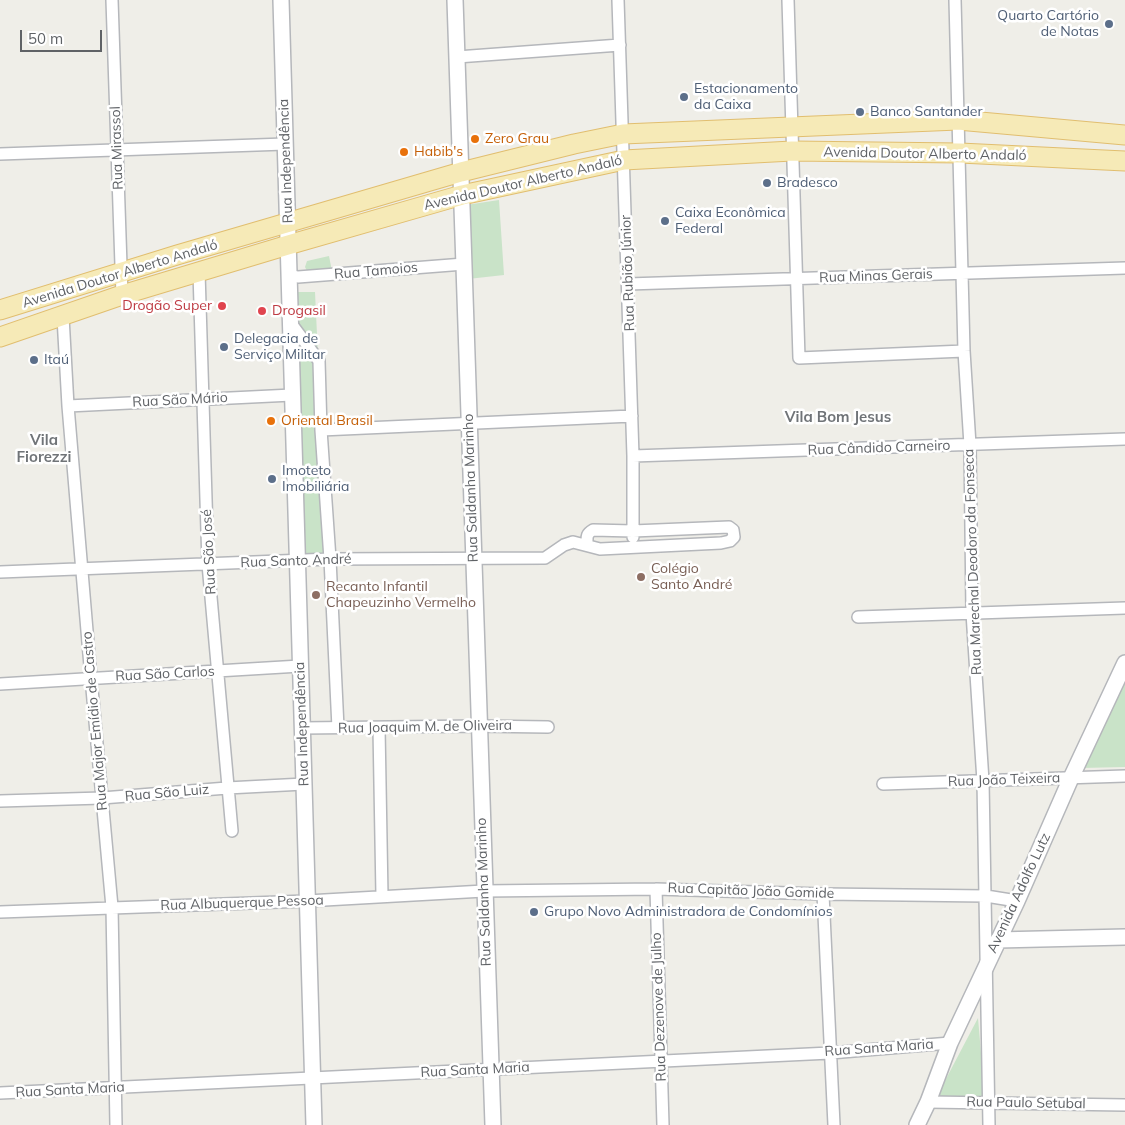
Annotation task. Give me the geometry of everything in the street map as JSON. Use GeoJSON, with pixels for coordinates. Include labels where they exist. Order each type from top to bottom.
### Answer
{"type":"FeatureCollection","features":[{"type":"Feature","properties":{"kind":"main road","name":"Avenida Doutor Alberto Andaló"},"geometry":{"type":"LineString","coordinates":[[0,310],[121,272],[461,172],[623,134],[958,120],[1125,135]]}},
{"type":"Feature","properties":{"kind":"main road","name":"Avenida Doutor Alberto Andaló"},"geometry":{"type":"LineString","coordinates":[[0,337],[64,317],[122,295],[462,195],[624,160],[792,151],[960,153],[1125,161]]}},
{"type":"Feature","properties":{"kind":"street","name":"Rua Mirassol"},"geometry":{"type":"LineString","coordinates":[[112,0],[122,295]]}},
{"type":"Feature","properties":{"kind":"street","name":"Rua Independência"},"geometry":{"type":"LineString","coordinates":[[281,0],[314,1125]]}},
{"type":"Feature","properties":{"kind":"street","name":"Rua Saldanha Marinho"},"geometry":{"type":"LineString","coordinates":[[455,0],[478,726],[493,1125]]}},
{"type":"Feature","properties":{"kind":"street","name":"Rua Rubião Júnior"},"geometry":{"type":"LineString","coordinates":[[618,0],[634,456],[633,546]]}},
{"type":"Feature","properties":{"kind":"street"},"geometry":{"type":"LineString","coordinates":[[788,0],[799,358],[964,351]]}},
{"type":"Feature","properties":{"kind":"street","name":"Rua Marechal Deodoro da Fonseca"},"geometry":{"type":"LineString","coordinates":[[955,0],[964,351],[970,445],[972,613],[983,781],[990,1125]]}},
{"type":"Feature","properties":{"kind":"street"},"geometry":{"type":"LineString","coordinates":[[457,57],[620,45]]}},
{"type":"Feature","properties":{"kind":"street"},"geometry":{"type":"LineString","coordinates":[[0,154],[285,144]]}},
{"type":"Feature","properties":{"kind":"street","name":"Rua Tamoios"},"geometry":{"type":"LineString","coordinates":[[289,275],[298,278],[464,264]]}},
{"type":"Feature","properties":{"kind":"street","name":"Rua Minas Gerais"},"geometry":{"type":"LineString","coordinates":[[628,284],[1125,268]]}},
{"type":"Feature","properties":{"kind":"street","name":"Rua São José"},"geometry":{"type":"LineString","coordinates":[[199,272],[208,564],[232,831]]}},
{"type":"Feature","properties":{"kind":"street","name":"Rua Major Emídio de Castro"},"geometry":{"type":"LineString","coordinates":[[64,317],[68,406],[112,907],[116,1125]]}},
{"type":"Feature","properties":{"kind":"street"},"geometry":{"type":"LineString","coordinates":[[290,322],[319,361],[321,430],[330,559],[338,728]]}},
{"type":"Feature","properties":{"kind":"street","name":"Rua São Mário"},"geometry":{"type":"LineString","coordinates":[[68,406],[292,395]]}},
{"type":"Feature","properties":{"kind":"street"},"geometry":{"type":"LineString","coordinates":[[321,430],[632,416]]}},
{"type":"Feature","properties":{"kind":"street","name":"Rua Cândido Carneiro"},"geometry":{"type":"LineString","coordinates":[[634,456],[1125,439]]}},
{"type":"Feature","properties":{"kind":"street","name":"Rua Santo André"},"geometry":{"type":"LineString","coordinates":[[0,572],[330,559],[545,558],[564,545],[573,542],[587,544],[600,549],[721,543],[730,541],[734,537],[733,530],[729,527],[633,531],[593,530],[586,536],[587,544]]}},
{"type":"Feature","properties":{"kind":"street"},"geometry":{"type":"LineString","coordinates":[[687,544],[688,529]]}},
{"type":"Feature","properties":{"kind":"street"},"geometry":{"type":"LineString","coordinates":[[656,530],[656,546]]}},
{"type":"Feature","properties":{"kind":"street"},"geometry":{"type":"LineString","coordinates":[[858,617],[1125,608]]}},
{"type":"Feature","properties":{"kind":"street","name":"Avenida Adolfo Lutz"},"geometry":{"type":"LineString","coordinates":[[916,1125],[928,1102],[950,1043],[1125,663]]}},
{"type":"Feature","properties":{"kind":"street","name":"Rua São Carlos"},"geometry":{"type":"LineString","coordinates":[[0,684],[300,666]]}},
{"type":"Feature","properties":{"kind":"street","name":"Rua Joaquim M. de Oliveira"},"geometry":{"type":"LineString","coordinates":[[302,728],[548,727]]}},
{"type":"Feature","properties":{"kind":"street"},"geometry":{"type":"LineString","coordinates":[[379,728],[382,896]]}},
{"type":"Feature","properties":{"kind":"street","name":"Rua João Teixeira"},"geometry":{"type":"LineString","coordinates":[[883,784],[1125,776]]}},
{"type":"Feature","properties":{"kind":"street","name":"Rua São Luiz"},"geometry":{"type":"LineString","coordinates":[[0,801],[102,798],[304,784]]}},
{"type":"Feature","properties":{"kind":"street","name":"Rua Capitão João Gomide"},"geometry":{"type":"LineString","coordinates":[[484,891],[656,889],[986,896],[1017,901]]}},
{"type":"Feature","properties":{"kind":"street","name":"Rua Dezenove de Julho"},"geometry":{"type":"LineString","coordinates":[[656,889],[663,1125]]}},
{"type":"Feature","properties":{"kind":"street","name":"Rua Albuquerque Pessoa"},"geometry":{"type":"LineString","coordinates":[[0,912],[307,901],[484,891]]}},
{"type":"Feature","properties":{"kind":"street"},"geometry":{"type":"LineString","coordinates":[[823,894],[834,1125]]}},
{"type":"Feature","properties":{"kind":"street"},"geometry":{"type":"LineString","coordinates":[[998,940],[1125,937]]}},
{"type":"Feature","properties":{"kind":"street","name":"Rua Santa Maria"},"geometry":{"type":"LineString","coordinates":[[0,1093],[830,1053],[950,1043]]}},
{"type":"Feature","properties":{"kind":"street","name":"Rua Paulo Setubal"},"geometry":{"type":"LineString","coordinates":[[928,1102],[1125,1105]]}},
{"type":"Feature","properties":{"kind":"green space"},"geometry":{"type":"Polygon","coordinates":[[[499,200],[504,275],[468,279],[466,205],[499,200]]]}},
{"type":"Feature","properties":{"kind":"green space"},"geometry":{"type":"Polygon","coordinates":[[[329,256],[332,271],[307,271],[305,267],[307,261],[329,256]]]}},
{"type":"Feature","properties":{"kind":"green space"},"geometry":{"type":"Polygon","coordinates":[[[295,292],[315,292],[318,356],[296,323],[295,292]]]}},
{"type":"Feature","properties":{"kind":"green space"},"geometry":{"type":"Polygon","coordinates":[[[293,330],[315,361],[327,558],[301,561],[293,330]]]}},
{"type":"Feature","properties":{"kind":"green space"},"geometry":{"type":"Polygon","coordinates":[[[1125,675],[1125,767],[1081,768],[1125,675]]]}},
{"type":"Feature","properties":{"kind":"green space"},"geometry":{"type":"Polygon","coordinates":[[[978,1018],[985,1099],[937,1096],[978,1018]]]}},
{"type":"Feature","properties":{"kind":"place","name":"Quarto Cartório de Notas"},"geometry":{"type":"Point","coordinates":[1109,24]}},
{"type":"Feature","properties":{"kind":"place","name":"Estacionamento da Caixa"},"geometry":{"type":"Point","coordinates":[684,97]}},
{"type":"Feature","properties":{"kind":"place","name":"Banco Santander"},"geometry":{"type":"Point","coordinates":[860,112]}},
{"type":"Feature","properties":{"kind":"place","name":"Zero Grau"},"geometry":{"type":"Point","coordinates":[475,139]}},
{"type":"Feature","properties":{"kind":"place","name":"Habib's"},"geometry":{"type":"Point","coordinates":[404,152]}},
{"type":"Feature","properties":{"kind":"place","name":"Bradesco"},"geometry":{"type":"Point","coordinates":[767,183]}},
{"type":"Feature","properties":{"kind":"place","name":"Caixa Econômica Federal"},"geometry":{"type":"Point","coordinates":[665,221]}},
{"type":"Feature","properties":{"kind":"place","name":"Drogão Super"},"geometry":{"type":"Point","coordinates":[222,306]}},
{"type":"Feature","properties":{"kind":"place","name":"Drogasil"},"geometry":{"type":"Point","coordinates":[262,311]}},
{"type":"Feature","properties":{"kind":"place","name":"Delegacia de Serviço Militar"},"geometry":{"type":"Point","coordinates":[224,347]}},
{"type":"Feature","properties":{"kind":"place","name":"Itaú"},"geometry":{"type":"Point","coordinates":[34,360]}},
{"type":"Feature","properties":{"kind":"place","name":"Oriental Brasil"},"geometry":{"type":"Point","coordinates":[271,421]}},
{"type":"Feature","properties":{"kind":"place","name":"Imoteto Imobiliária"},"geometry":{"type":"Point","coordinates":[272,479]}},
{"type":"Feature","properties":{"kind":"place","name":"Colégio Santo André"},"geometry":{"type":"Point","coordinates":[641,577]}},
{"type":"Feature","properties":{"kind":"place","name":"Recanto Infantil Chapeuzinho Vermelho"},"geometry":{"type":"Point","coordinates":[316,595]}},
{"type":"Feature","properties":{"kind":"place","name":"Grupo Novo Administradora de Condomínios"},"geometry":{"type":"Point","coordinates":[534,912]}},
{"type":"Feature","properties":{"kind":"district","name":"Vila Bom Jesus"},"geometry":{"type":"Point","coordinates":[838,417]}},
{"type":"Feature","properties":{"kind":"district","name":"Vila Fiorezzi"},"geometry":{"type":"Point","coordinates":[44,448]}}]}
